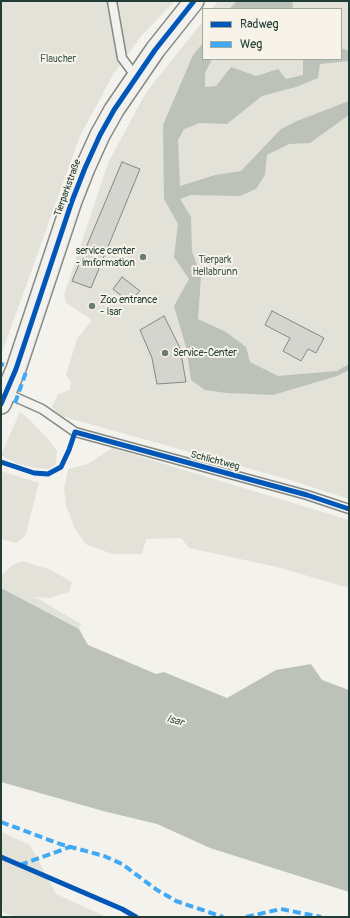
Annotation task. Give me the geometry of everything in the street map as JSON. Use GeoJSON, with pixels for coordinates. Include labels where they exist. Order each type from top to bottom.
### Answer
{"type":"FeatureCollection","features":[{"type":"Feature","properties":{"kind":"street","name":"Tierparkstraße"},"geometry":{"type":"LineString","coordinates":[[3,398],[16,368],[85,168],[107,122],[155,50],[194,1]]}},
{"type":"Feature","properties":{"kind":"lane"},"geometry":{"type":"LineString","coordinates":[[112,1],[122,58],[136,77]]}},
{"type":"Feature","properties":{"kind":"lane","name":"Schlichtweg"},"geometry":{"type":"LineString","coordinates":[[3,398],[42,410],[75,432],[307,495],[349,509]]}},
{"type":"Feature","properties":{"kind":"green space","name":"Flaucher"},"geometry":{"type":"Polygon","coordinates":[[[1,1],[175,1],[142,35],[114,73],[80,136],[1,355],[1,1]]]}},
{"type":"Feature","properties":{"kind":"green space","name":"Tierpark Hellabrunn"},"geometry":{"type":"Polygon","coordinates":[[[218,1],[349,1],[349,499],[290,480],[61,416],[52,407],[58,394],[70,390],[71,382],[66,375],[77,339],[92,320],[66,303],[64,295],[108,163],[145,94],[202,22],[202,60],[342,60],[342,8],[213,8],[218,1]]]}},
{"type":"Feature","properties":{"kind":"green space"},"geometry":{"type":"Polygon","coordinates":[[[20,412],[30,420],[57,451],[56,464],[50,469],[18,464],[1,455],[20,412]]]}},
{"type":"Feature","properties":{"kind":"green space"},"geometry":{"type":"Polygon","coordinates":[[[112,448],[349,520],[349,588],[277,567],[189,548],[181,538],[146,539],[142,554],[113,554],[87,545],[75,529],[66,505],[64,489],[68,469],[88,464],[112,448]]]}},
{"type":"Feature","properties":{"kind":"green space"},"geometry":{"type":"Polygon","coordinates":[[[1,471],[39,483],[26,533],[24,537],[16,543],[1,539],[1,471]]]}},
{"type":"Feature","properties":{"kind":"green space"},"geometry":{"type":"Polygon","coordinates":[[[22,561],[49,569],[72,582],[69,592],[50,598],[35,597],[81,624],[79,629],[1,588],[1,576],[11,566],[22,561]]]}},
{"type":"Feature","properties":{"kind":"green space"},"geometry":{"type":"Polygon","coordinates":[[[1,832],[30,845],[56,894],[107,917],[14,917],[1,911],[1,832]]]}},
{"type":"Feature","properties":{"kind":"water"},"geometry":{"type":"Polygon","coordinates":[[[237,1],[292,1],[293,8],[230,8],[237,1]]]}},
{"type":"Feature","properties":{"kind":"water"},"geometry":{"type":"Polygon","coordinates":[[[202,44],[202,60],[212,60],[205,73],[205,87],[216,86],[231,67],[256,76],[278,69],[286,79],[303,75],[303,60],[342,60],[342,48],[349,51],[349,61],[320,64],[318,78],[296,87],[262,96],[227,124],[200,123],[184,129],[178,140],[180,186],[215,175],[241,171],[281,129],[297,121],[349,101],[349,115],[310,143],[289,144],[267,155],[265,175],[256,189],[240,196],[191,195],[180,199],[191,217],[192,251],[201,277],[198,319],[226,332],[246,347],[250,362],[278,376],[337,371],[349,364],[349,370],[337,376],[273,395],[227,393],[205,390],[191,380],[186,347],[174,306],[189,279],[174,257],[178,224],[164,199],[163,125],[193,55],[202,44]]]}},
{"type":"Feature","properties":{"kind":"water","name":"Isar"},"geometry":{"type":"Polygon","coordinates":[[[1,588],[79,629],[88,645],[156,674],[164,672],[227,698],[276,670],[311,664],[322,680],[349,690],[349,892],[210,848],[157,824],[103,811],[1,782],[1,588]]]}},
{"type":"Feature","properties":{"kind":"building"},"geometry":{"type":"Polygon","coordinates":[[[122,162],[140,169],[91,288],[72,281],[122,162]]]}},
{"type":"Feature","properties":{"kind":"building"},"geometry":{"type":"Polygon","coordinates":[[[122,277],[140,291],[129,302],[113,289],[122,277]]]}},
{"type":"Feature","properties":{"kind":"building"},"geometry":{"type":"Polygon","coordinates":[[[272,311],[324,338],[316,353],[308,349],[301,361],[283,351],[290,338],[265,325],[272,311]]]}},
{"type":"Feature","properties":{"kind":"building","name":"Service-Center"},"geometry":{"type":"Polygon","coordinates":[[[164,316],[180,348],[186,382],[157,384],[152,358],[140,330],[164,316]]]}},
{"type":"Feature","properties":{"kind":"marked path"},"geometry":{"type":"LineString","coordinates":[[15,403],[26,372]]}},
{"type":"Feature","properties":{"kind":"marked path"},"geometry":{"type":"LineString","coordinates":[[1,822],[60,844],[104,856],[122,864],[157,890],[176,901],[223,917]]}},
{"type":"Feature","properties":{"kind":"marked path"},"geometry":{"type":"LineString","coordinates":[[20,865],[70,847]]}},
{"type":"Feature","properties":{"kind":"marked path"},"geometry":{"type":"LineString","coordinates":[[246,917],[281,909],[321,917]]}},
{"type":"Feature","properties":{"kind":"cycle path"},"geometry":{"type":"LineString","coordinates":[[1,404],[16,369],[72,201],[100,135],[114,110],[155,50],[194,1]]}},
{"type":"Feature","properties":{"kind":"cycle path"},"geometry":{"type":"LineString","coordinates":[[1,462],[34,473],[48,474],[61,467],[75,432],[307,495],[349,509]]}},
{"type":"Feature","properties":{"kind":"cycle path"},"geometry":{"type":"LineString","coordinates":[[1,857],[122,909],[136,917]]}},
{"type":"Feature","properties":{"kind":"place","name":"service center - imformation"},"geometry":{"type":"Point","coordinates":[143,257]}},
{"type":"Feature","properties":{"kind":"place","name":"Zoo entrance - Isar"},"geometry":{"type":"Point","coordinates":[92,306]}},
{"type":"Feature","properties":{"kind":"place","name":"Service-Center"},"geometry":{"type":"Point","coordinates":[165,353]}}]}
